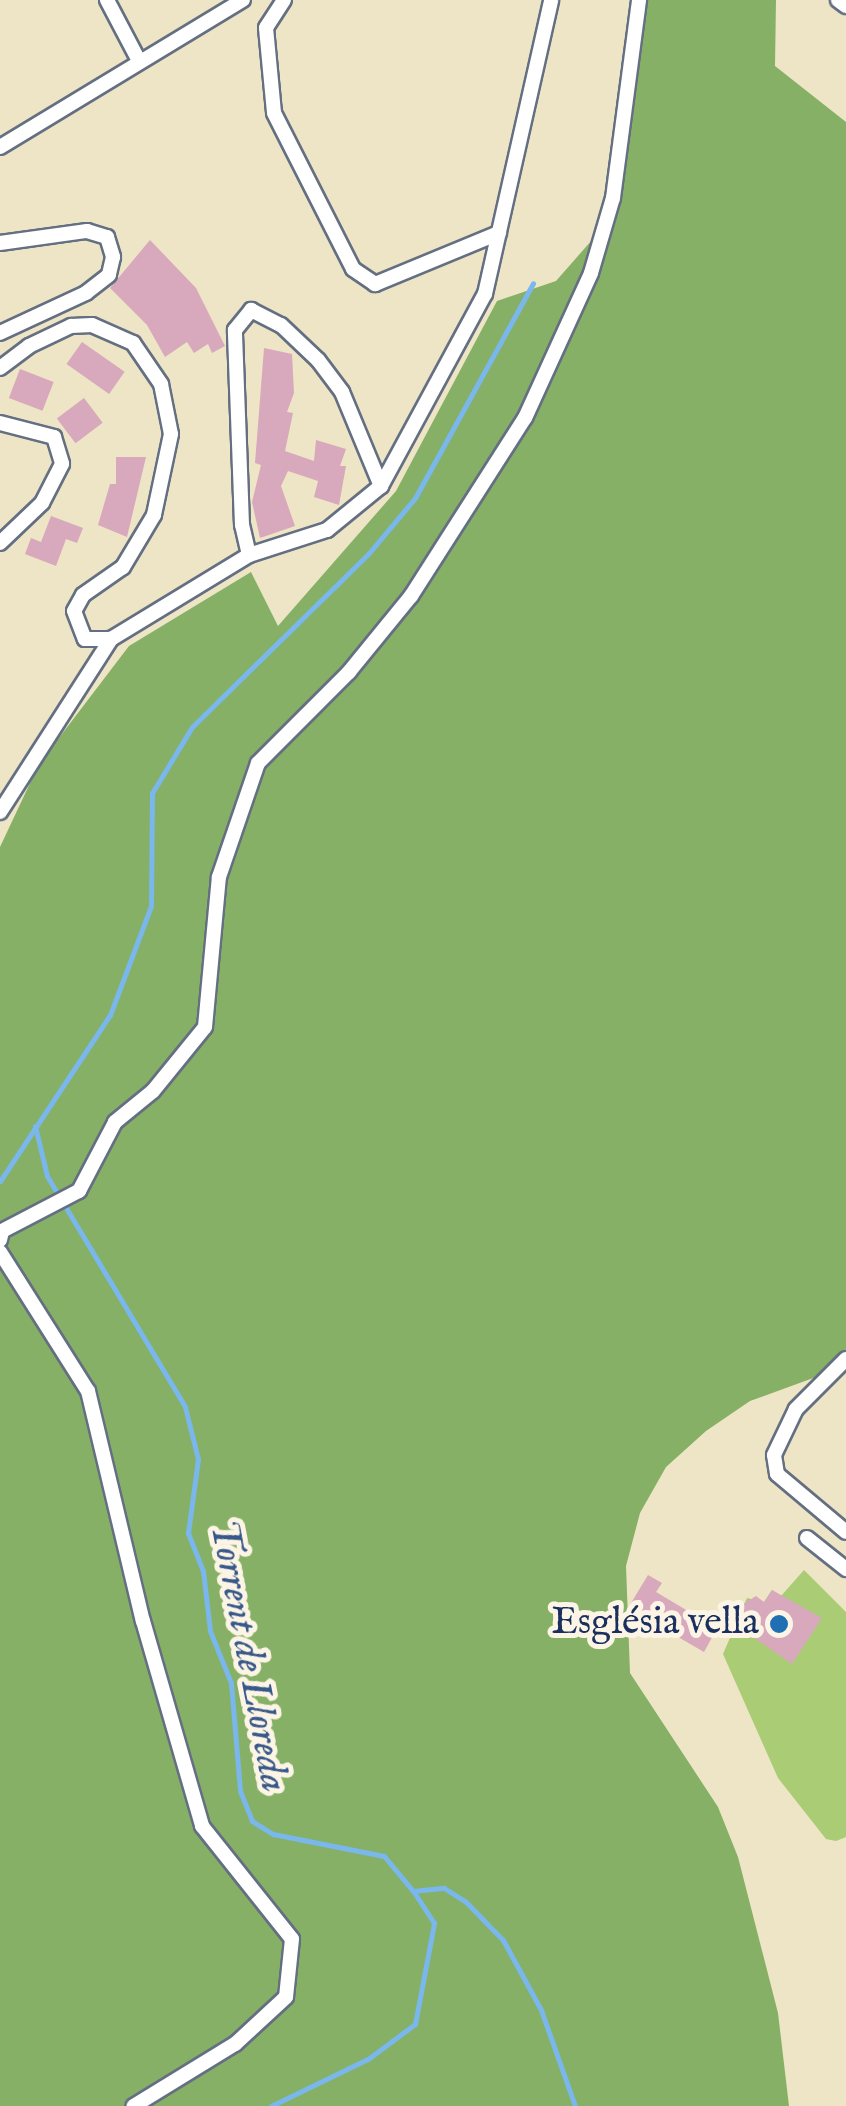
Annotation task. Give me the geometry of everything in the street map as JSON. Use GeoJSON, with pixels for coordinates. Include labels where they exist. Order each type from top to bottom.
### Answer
{"type":"FeatureCollection","features":[{"type":"Feature","properties":{"kind":"street"},"geometry":{"type":"LineString","coordinates":[[108,0],[138,59]]}},
{"type":"Feature","properties":{"kind":"street"},"geometry":{"type":"LineString","coordinates":[[0,147],[138,59],[244,0]]}},
{"type":"Feature","properties":{"kind":"street"},"geometry":{"type":"LineString","coordinates":[[284,0],[266,28],[274,114],[353,268],[375,284],[500,233]]}},
{"type":"Feature","properties":{"kind":"street"},"geometry":{"type":"LineString","coordinates":[[0,812],[110,639],[249,555],[328,530],[381,486],[486,294],[551,0]]}},
{"type":"Feature","properties":{"kind":"street"},"geometry":{"type":"LineString","coordinates":[[0,1240],[2,1231],[79,1190],[115,1122],[153,1092],[205,1028],[219,877],[258,764],[350,672],[412,596],[506,451],[564,336],[613,198],[640,0]]}},
{"type":"Feature","properties":{"kind":"street"},"geometry":{"type":"LineString","coordinates":[[838,0],[846,6]]}},
{"type":"Feature","properties":{"kind":"street"},"geometry":{"type":"LineString","coordinates":[[0,243],[87,231],[107,237],[113,258],[108,275],[86,293],[0,333]]}},
{"type":"Feature","properties":{"kind":"street"},"geometry":{"type":"LineString","coordinates":[[249,555],[242,526],[235,330],[250,310],[281,326],[318,360],[342,392],[381,486]]}},
{"type":"Feature","properties":{"kind":"street"},"geometry":{"type":"LineString","coordinates":[[0,368],[28,346],[71,326],[92,325],[133,343],[161,384],[171,434],[154,515],[123,566],[83,596],[74,611],[85,639],[110,639]]}},
{"type":"Feature","properties":{"kind":"street"},"geometry":{"type":"LineString","coordinates":[[0,422],[54,437],[62,464],[42,503],[0,543]]}},
{"type":"Feature","properties":{"kind":"street"},"geometry":{"type":"LineString","coordinates":[[0,1252],[88,1392],[142,1621],[202,1826],[292,1939],[286,1998],[236,2044],[134,2106]]}},
{"type":"Feature","properties":{"kind":"street"},"geometry":{"type":"LineString","coordinates":[[846,1359],[796,1408],[774,1455],[778,1474],[846,1532]]}},
{"type":"Feature","properties":{"kind":"street"},"geometry":{"type":"LineString","coordinates":[[807,1538],[846,1568]]}},
{"type":"Feature","properties":{"kind":"green space"},"geometry":{"type":"Polygon","coordinates":[[[641,0],[776,0],[775,66],[846,122],[846,1366],[750,1401],[706,1431],[666,1467],[640,1513],[626,1566],[630,1673],[718,1807],[738,1857],[778,2013],[789,2106],[0,2106],[0,847],[39,764],[129,646],[251,572],[278,626],[396,491],[497,301],[556,281],[592,240],[616,192],[641,0]]]}},
{"type":"Feature","properties":{"kind":"green space"},"geometry":{"type":"Polygon","coordinates":[[[804,1570],[846,1612],[846,1837],[836,1841],[826,1839],[778,1778],[723,1654],[747,1598],[764,1602],[772,1590],[781,1596],[804,1570]]]}},
{"type":"Feature","properties":{"kind":"building"},"geometry":{"type":"Polygon","coordinates":[[[150,240],[196,288],[225,346],[212,353],[208,344],[194,353],[187,342],[165,357],[147,325],[110,288],[150,240]]]}},
{"type":"Feature","properties":{"kind":"building"},"geometry":{"type":"Polygon","coordinates":[[[82,342],[125,372],[109,394],[67,364],[82,342]]]}},
{"type":"Feature","properties":{"kind":"building"},"geometry":{"type":"Polygon","coordinates":[[[264,348],[292,354],[294,393],[287,412],[293,413],[285,451],[314,461],[316,440],[346,449],[340,466],[346,466],[339,505],[314,497],[318,481],[288,471],[281,486],[295,526],[260,538],[252,502],[261,465],[255,463],[264,348]]]}},
{"type":"Feature","properties":{"kind":"building"},"geometry":{"type":"Polygon","coordinates":[[[20,369],[54,382],[42,411],[9,398],[20,369]]]}},
{"type":"Feature","properties":{"kind":"building"},"geometry":{"type":"Polygon","coordinates":[[[84,398],[103,423],[76,443],[57,418],[84,398]]]}},
{"type":"Feature","properties":{"kind":"building"},"geometry":{"type":"Polygon","coordinates":[[[116,457],[146,457],[127,537],[98,525],[110,484],[116,484],[116,457]]]}},
{"type":"Feature","properties":{"kind":"building"},"geometry":{"type":"Polygon","coordinates":[[[51,516],[83,528],[77,543],[66,539],[56,566],[25,554],[31,538],[41,542],[51,516]]]}},
{"type":"Feature","properties":{"kind":"building"},"geometry":{"type":"Polygon","coordinates":[[[648,1575],[662,1583],[656,1592],[703,1620],[710,1614],[720,1623],[704,1652],[628,1608],[648,1575]]]}},
{"type":"Feature","properties":{"kind":"building","name":"Església vella"},"geometry":{"type":"Polygon","coordinates":[[[772,1590],[822,1618],[792,1664],[750,1635],[740,1606],[756,1596],[764,1602],[772,1590]]]}},
{"type":"Feature","properties":{"kind":"waterway"},"geometry":{"type":"LineString","coordinates":[[0,1181],[110,1015],[151,906],[152,793],[192,727],[369,553],[415,498],[533,283]]}},
{"type":"Feature","properties":{"kind":"waterway","name":"Torrent de Lloreda"},"geometry":{"type":"LineString","coordinates":[[35,1126],[47,1176],[185,1407],[198,1459],[188,1533],[203,1571],[210,1631],[231,1683],[240,1791],[252,1821],[273,1834],[384,1856],[413,1891],[444,1888],[466,1902],[503,1940],[541,2010],[575,2106]]}},
{"type":"Feature","properties":{"kind":"waterway"},"geometry":{"type":"LineString","coordinates":[[271,2106],[368,2059],[415,2024],[434,1923],[413,1891]]}},
{"type":"Feature","properties":{"kind":"place","name":"Església vella"},"geometry":{"type":"Point","coordinates":[779,1624]}}]}
